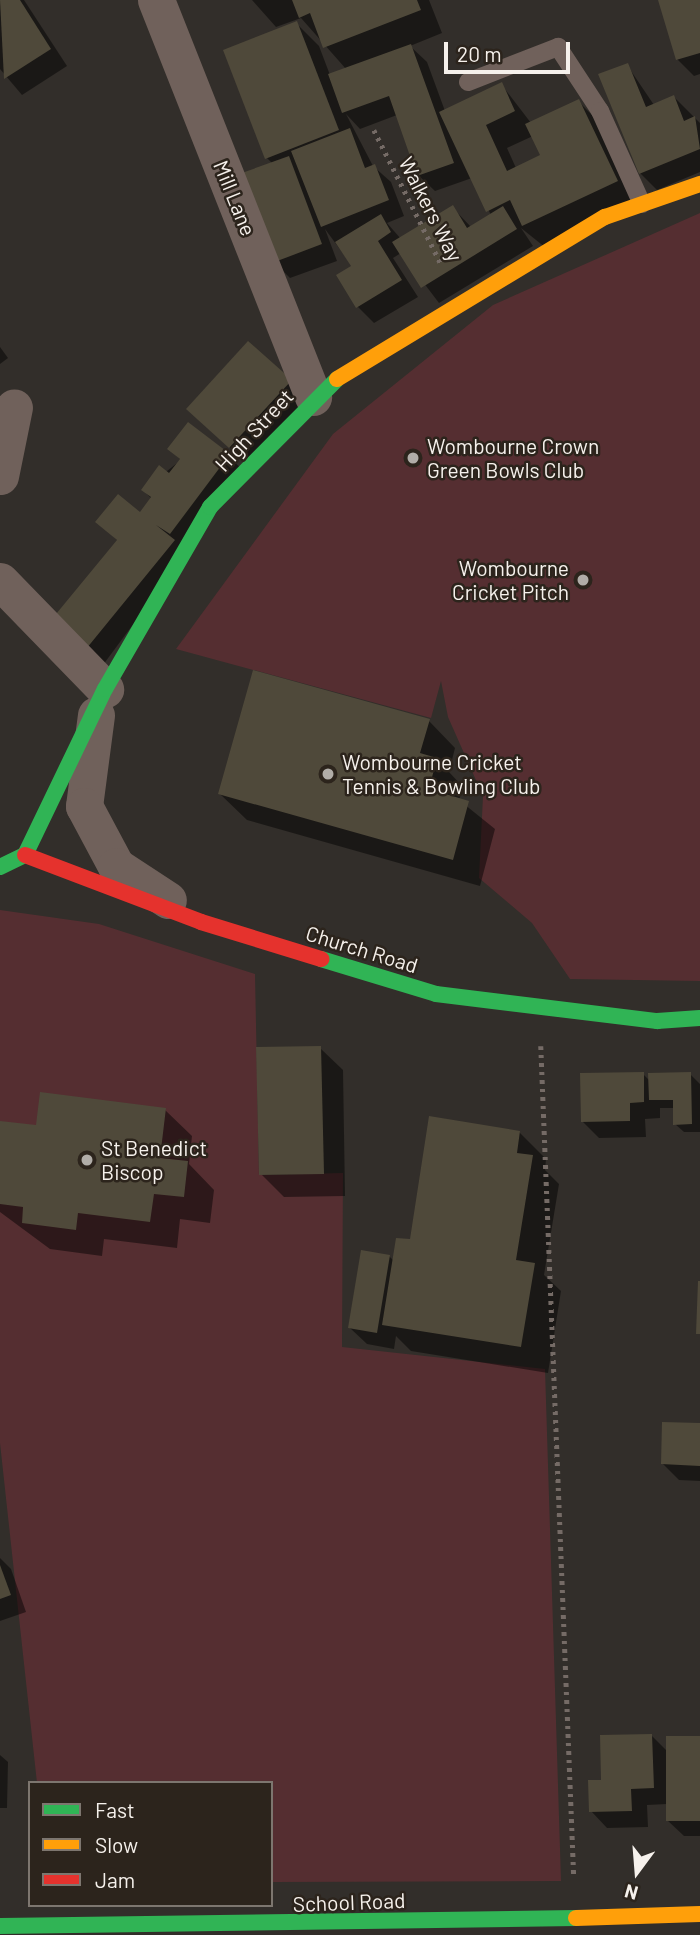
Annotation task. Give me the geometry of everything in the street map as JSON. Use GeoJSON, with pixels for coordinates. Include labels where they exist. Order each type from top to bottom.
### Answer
{"type":"FeatureCollection","features":[{"type":"Feature","properties":{"kind":"street","name":"Mill Lane"},"geometry":{"type":"LineString","coordinates":[[156,0],[313,397]]}},
{"type":"Feature","properties":{"kind":"street","name":"High Street"},"geometry":{"type":"LineString","coordinates":[[25,855],[101,697],[211,507],[313,397],[370,354],[605,217],[700,184]]}},
{"type":"Feature","properties":{"kind":"street"},"geometry":{"type":"LineString","coordinates":[[0,476],[14,407]]}},
{"type":"Feature","properties":{"kind":"street"},"geometry":{"type":"LineString","coordinates":[[0,580],[101,697],[84,806],[116,866],[201,922]]}},
{"type":"Feature","properties":{"kind":"street"},"geometry":{"type":"LineString","coordinates":[[0,867],[25,855]]}},
{"type":"Feature","properties":{"kind":"street","name":"Church Road"},"geometry":{"type":"LineString","coordinates":[[25,855],[201,922],[436,994],[657,1021],[700,1018]]}},
{"type":"Feature","properties":{"kind":"street","name":"School Road"},"geometry":{"type":"LineString","coordinates":[[0,1926],[244,1931],[575,1916],[700,1914]]}},
{"type":"Feature","properties":{"kind":"lane"},"geometry":{"type":"LineString","coordinates":[[468,82],[558,47],[600,111],[642,204]]}},
{"type":"Feature","properties":{"kind":"path","name":"Walkers Way"},"geometry":{"type":"LineString","coordinates":[[374,130],[460,301]]}},
{"type":"Feature","properties":{"kind":"path"},"geometry":{"type":"LineString","coordinates":[[540,1005],[575,1916]]}},
{"type":"Feature","properties":{"kind":"shaded area"},"geometry":{"type":"Polygon","coordinates":[[[700,213],[700,981],[570,979],[532,923],[479,878],[483,796],[448,717],[441,681],[431,718],[176,649],[333,434],[493,305],[700,213]]]}},
{"type":"Feature","properties":{"kind":"shaded area"},"geometry":{"type":"Polygon","coordinates":[[[0,910],[99,924],[255,974],[259,1175],[343,1173],[342,1347],[545,1369],[561,1881],[273,1882],[273,1781],[37,1781],[0,1443],[0,910]]]}},
{"type":"Feature","properties":{"kind":"building"},"geometry":{"type":"Polygon","coordinates":[[[0,0],[20,0],[51,49],[4,79],[0,0]]]}},
{"type":"Feature","properties":{"kind":"building"},"geometry":{"type":"Polygon","coordinates":[[[292,0],[417,0],[421,10],[323,48],[310,13],[299,18],[292,0]]]}},
{"type":"Feature","properties":{"kind":"building"},"geometry":{"type":"Polygon","coordinates":[[[658,0],[700,0],[700,53],[676,60],[658,0]]]}},
{"type":"Feature","properties":{"kind":"building"},"geometry":{"type":"Polygon","coordinates":[[[297,21],[339,130],[265,159],[223,50],[297,21]]]}},
{"type":"Feature","properties":{"kind":"building"},"geometry":{"type":"Polygon","coordinates":[[[411,44],[454,163],[417,176],[389,96],[342,113],[328,74],[411,44]]]}},
{"type":"Feature","properties":{"kind":"building"},"geometry":{"type":"Polygon","coordinates":[[[628,63],[646,107],[674,95],[684,121],[695,116],[700,149],[639,174],[598,74],[628,63]]]}},
{"type":"Feature","properties":{"kind":"building"},"geometry":{"type":"Polygon","coordinates":[[[502,82],[515,111],[486,125],[507,171],[540,155],[525,124],[579,99],[618,181],[522,226],[510,200],[486,212],[439,112],[502,82]]]}},
{"type":"Feature","properties":{"kind":"building"},"geometry":{"type":"Polygon","coordinates":[[[350,128],[365,168],[375,164],[389,200],[321,227],[291,151],[350,128]]]}},
{"type":"Feature","properties":{"kind":"building"},"geometry":{"type":"Polygon","coordinates":[[[289,156],[322,244],[272,263],[239,174],[289,156]]]}},
{"type":"Feature","properties":{"kind":"building"},"geometry":{"type":"Polygon","coordinates":[[[453,205],[467,228],[503,206],[517,229],[421,288],[392,242],[453,205]]]}},
{"type":"Feature","properties":{"kind":"building"},"geometry":{"type":"Polygon","coordinates":[[[381,214],[391,232],[378,241],[402,280],[356,308],[336,275],[351,266],[335,242],[381,214]]]}},
{"type":"Feature","properties":{"kind":"building"},"geometry":{"type":"Polygon","coordinates":[[[248,341],[292,380],[229,448],[186,409],[248,341]]]}},
{"type":"Feature","properties":{"kind":"building"},"geometry":{"type":"Polygon","coordinates":[[[188,422],[230,454],[170,534],[156,525],[175,540],[82,654],[47,625],[117,540],[95,522],[118,494],[140,512],[151,497],[141,490],[159,465],[169,473],[180,459],[167,449],[188,422]]]}},
{"type":"Feature","properties":{"kind":"building","name":"Wombourne Cricket Tennis & Bowling Club"},"geometry":{"type":"Polygon","coordinates":[[[253,670],[430,719],[420,753],[437,758],[429,789],[469,801],[453,860],[218,794],[253,670]]]}},
{"type":"Feature","properties":{"kind":"building"},"geometry":{"type":"Polygon","coordinates":[[[321,1046],[324,1174],[259,1175],[256,1047],[321,1046]]]}},
{"type":"Feature","properties":{"kind":"building"},"geometry":{"type":"Polygon","coordinates":[[[644,1072],[644,1102],[630,1103],[630,1121],[581,1122],[580,1073],[644,1072]]]}},
{"type":"Feature","properties":{"kind":"building"},"geometry":{"type":"Polygon","coordinates":[[[691,1072],[692,1124],[673,1125],[673,1100],[649,1100],[648,1073],[691,1072]]]}},
{"type":"Feature","properties":{"kind":"building","name":"St Benedict Biscop"},"geometry":{"type":"Polygon","coordinates":[[[40,1092],[166,1108],[160,1158],[188,1161],[184,1197],[154,1194],[150,1222],[78,1213],[76,1230],[22,1223],[23,1207],[0,1204],[0,1121],[36,1125],[40,1092]]]}},
{"type":"Feature","properties":{"kind":"building"},"geometry":{"type":"Polygon","coordinates":[[[429,1116],[520,1131],[517,1153],[533,1155],[516,1260],[535,1263],[521,1347],[382,1325],[396,1238],[410,1239],[429,1116]]]}},
{"type":"Feature","properties":{"kind":"building"},"geometry":{"type":"Polygon","coordinates":[[[361,1250],[390,1255],[377,1333],[348,1328],[361,1250]]]}},
{"type":"Feature","properties":{"kind":"building"},"geometry":{"type":"Polygon","coordinates":[[[698,1281],[700,1334],[696,1334],[698,1281]]]}},
{"type":"Feature","properties":{"kind":"building"},"geometry":{"type":"Polygon","coordinates":[[[662,1422],[700,1423],[700,1466],[661,1464],[662,1422]]]}},
{"type":"Feature","properties":{"kind":"building"},"geometry":{"type":"Polygon","coordinates":[[[0,1565],[11,1595],[0,1599],[0,1565]]]}},
{"type":"Feature","properties":{"kind":"building"},"geometry":{"type":"Polygon","coordinates":[[[652,1734],[654,1788],[631,1789],[632,1811],[589,1812],[588,1780],[601,1780],[600,1735],[652,1734]]]}},
{"type":"Feature","properties":{"kind":"building"},"geometry":{"type":"Polygon","coordinates":[[[666,1736],[700,1736],[700,1821],[666,1821],[666,1736]]]}},
{"type":"Feature","properties":{"kind":"traffic: fast"},"geometry":{"type":"LineString","coordinates":[[0,867],[25,855],[105,689],[210,507],[337,379]]}},
{"type":"Feature","properties":{"kind":"traffic: fast"},"geometry":{"type":"LineString","coordinates":[[321,959],[436,994],[657,1021],[700,1018]]}},
{"type":"Feature","properties":{"kind":"traffic: fast"},"geometry":{"type":"LineString","coordinates":[[0,1926],[576,1918]]}},
{"type":"Feature","properties":{"kind":"traffic: slow"},"geometry":{"type":"LineString","coordinates":[[337,379],[605,217],[700,184]]}},
{"type":"Feature","properties":{"kind":"traffic: slow"},"geometry":{"type":"LineString","coordinates":[[576,1918],[700,1914]]}},
{"type":"Feature","properties":{"kind":"traffic: jam"},"geometry":{"type":"LineString","coordinates":[[25,855],[201,922],[321,959]]}},
{"type":"Feature","properties":{"kind":"place","name":"Wombourne Crown Green Bowls Club"},"geometry":{"type":"Point","coordinates":[413,458]}},
{"type":"Feature","properties":{"kind":"place","name":"Wombourne Cricket Pitch"},"geometry":{"type":"Point","coordinates":[583,580]}},
{"type":"Feature","properties":{"kind":"place","name":"Wombourne Cricket Tennis & Bowling Club"},"geometry":{"type":"Point","coordinates":[328,774]}},
{"type":"Feature","properties":{"kind":"place","name":"St Benedict Biscop"},"geometry":{"type":"Point","coordinates":[87,1160]}}]}
